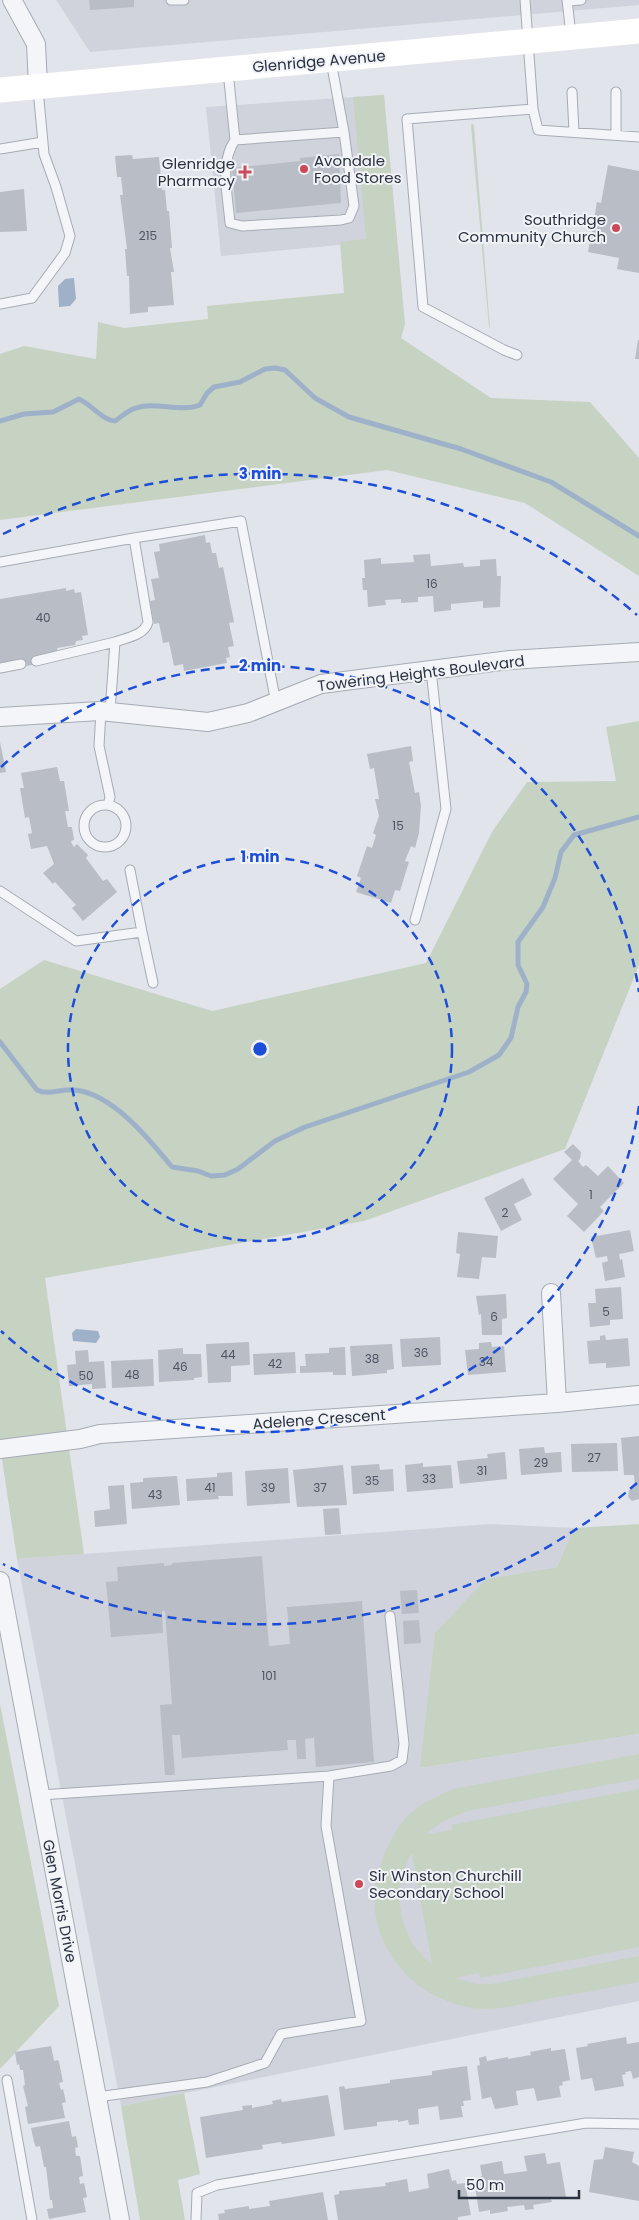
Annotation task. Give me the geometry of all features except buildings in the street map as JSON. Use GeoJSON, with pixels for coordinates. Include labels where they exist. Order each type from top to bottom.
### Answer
{"type":"FeatureCollection","features":[{"type":"Feature","properties":{"kind":"main road","name":"Glenridge Avenue"},"geometry":{"type":"LineString","coordinates":[[0,90],[639,32]]}},
{"type":"Feature","properties":{"kind":"street"},"geometry":{"type":"LineString","coordinates":[[12,0],[36,44],[38,86]]}},
{"type":"Feature","properties":{"kind":"street","name":"Towering Heights Boulevard"},"geometry":{"type":"LineString","coordinates":[[0,717],[57,712],[105,712],[208,722],[248,713],[321,684],[510,660],[639,652]]}},
{"type":"Feature","properties":{"kind":"street"},"geometry":{"type":"LineString","coordinates":[[551,1293],[557,1403]]}},
{"type":"Feature","properties":{"kind":"street","name":"Adelene Crescent"},"geometry":{"type":"LineString","coordinates":[[0,1449],[80,1440],[100,1434],[557,1403],[639,1395]]}},
{"type":"Feature","properties":{"kind":"street","name":"Glen Morris Drive"},"geometry":{"type":"LineString","coordinates":[[0,1581],[6,1643],[40,1795],[120,2220]]}},
{"type":"Feature","properties":{"kind":"lane"},"geometry":{"type":"LineString","coordinates":[[171,0],[184,0]]}},
{"type":"Feature","properties":{"kind":"lane"},"geometry":{"type":"LineString","coordinates":[[525,0],[530,41],[533,109],[538,130],[639,137]]}},
{"type":"Feature","properties":{"kind":"lane"},"geometry":{"type":"LineString","coordinates":[[571,38],[567,1],[581,0]]}},
{"type":"Feature","properties":{"kind":"lane"},"geometry":{"type":"LineString","coordinates":[[228,69],[235,140],[228,152],[226,169],[230,223],[242,226],[341,220],[349,218],[354,206],[344,132],[331,60]]}},
{"type":"Feature","properties":{"kind":"lane"},"geometry":{"type":"LineString","coordinates":[[0,304],[32,298],[65,253],[70,236],[44,154],[38,86]]}},
{"type":"Feature","properties":{"kind":"lane"},"geometry":{"type":"LineString","coordinates":[[572,92],[574,132]]}},
{"type":"Feature","properties":{"kind":"lane"},"geometry":{"type":"LineString","coordinates":[[616,92],[616,135]]}},
{"type":"Feature","properties":{"kind":"lane"},"geometry":{"type":"LineString","coordinates":[[517,355],[423,307],[407,119],[533,109]]}},
{"type":"Feature","properties":{"kind":"lane"},"geometry":{"type":"LineString","coordinates":[[235,140],[344,132]]}},
{"type":"Feature","properties":{"kind":"lane"},"geometry":{"type":"LineString","coordinates":[[0,149],[43,142]]}},
{"type":"Feature","properties":{"kind":"lane"},"geometry":{"type":"LineString","coordinates":[[0,562],[241,520],[276,703]]}},
{"type":"Feature","properties":{"kind":"lane"},"geometry":{"type":"LineString","coordinates":[[36,661],[115,642],[142,632],[146,628],[148,622],[134,538]]}},
{"type":"Feature","properties":{"kind":"lane"},"geometry":{"type":"LineString","coordinates":[[108,805],[110,797],[99,746],[115,642]]}},
{"type":"Feature","properties":{"kind":"lane"},"geometry":{"type":"LineString","coordinates":[[0,668],[21,664]]}},
{"type":"Feature","properties":{"kind":"lane"},"geometry":{"type":"LineString","coordinates":[[415,920],[446,809],[431,670]]}},
{"type":"Feature","properties":{"kind":"lane"},"geometry":{"type":"LineString","coordinates":[[108,805],[120,810],[126,822],[126,828],[121,840],[116,844],[96,845],[86,835],[85,821],[93,809],[108,805]]}},
{"type":"Feature","properties":{"kind":"lane"},"geometry":{"type":"LineString","coordinates":[[130,870],[153,983]]}},
{"type":"Feature","properties":{"kind":"lane"},"geometry":{"type":"LineString","coordinates":[[0,891],[76,941],[142,932]]}},
{"type":"Feature","properties":{"kind":"lane"},"geometry":{"type":"LineString","coordinates":[[40,1795],[329,1776],[391,1766],[402,1760],[404,1744],[390,1616]]}},
{"type":"Feature","properties":{"kind":"lane"},"geometry":{"type":"LineString","coordinates":[[97,2097],[207,2082],[265,2063],[282,2034],[361,2021],[326,1826],[329,1776]]}},
{"type":"Feature","properties":{"kind":"lane"},"geometry":{"type":"LineString","coordinates":[[7,2080],[32,2220]]}},
{"type":"Feature","properties":{"kind":"lane"},"geometry":{"type":"LineString","coordinates":[[196,2220],[197,2193],[217,2185],[586,2123],[639,2124]]}},
{"type":"Feature","properties":{"kind":"shaded area"},"geometry":{"type":"Polygon","coordinates":[[[56,0],[639,0],[639,5],[90,52],[56,0]]]}},
{"type":"Feature","properties":{"kind":"shaded area"},"geometry":{"type":"Polygon","coordinates":[[[384,95],[392,240],[221,256],[206,107],[384,95]]]}},
{"type":"Feature","properties":{"kind":"shaded area","name":"Sir Winston Churchill Secondary School"},"geometry":{"type":"Polygon","coordinates":[[[491,1524],[574,1528],[557,1567],[486,1579],[420,1768],[639,1734],[639,2001],[121,2106],[17,1559],[491,1524]]]}},
{"type":"Feature","properties":{"kind":"green space"},"geometry":{"type":"Polygon","coordinates":[[[384,95],[405,324],[401,338],[491,398],[590,402],[639,458],[639,576],[525,503],[387,470],[0,520],[0,354],[24,346],[96,359],[98,322],[124,328],[208,319],[207,306],[344,293],[340,242],[366,239],[353,97],[384,95]]]}},
{"type":"Feature","properties":{"kind":"green space"},"geometry":{"type":"Polygon","coordinates":[[[472,123],[474,126],[490,328],[471,126],[472,123]]]}},
{"type":"Feature","properties":{"kind":"green space"},"geometry":{"type":"Polygon","coordinates":[[[639,721],[639,965],[565,1149],[364,1221],[45,1278],[84,1554],[17,1559],[0,1446],[0,989],[44,960],[212,1011],[426,963],[492,832],[527,782],[616,781],[606,727],[639,721]]]}},
{"type":"Feature","properties":{"kind":"green space"},"geometry":{"type":"Polygon","coordinates":[[[639,1524],[639,1734],[420,1768],[435,1633],[486,1579],[557,1567],[574,1528],[639,1524]]]}},
{"type":"Feature","properties":{"kind":"green space"},"geometry":{"type":"Polygon","coordinates":[[[0,1704],[59,2006],[0,2069],[0,1704]]]}},
{"type":"Feature","properties":{"kind":"green space"},"geometry":{"type":"Polygon","coordinates":[[[639,1754],[639,1779],[468,1811],[443,1821],[426,1834],[452,1830],[451,1825],[639,1789],[639,1947],[480,1978],[479,1973],[455,1978],[477,1984],[491,1984],[639,1956],[639,1982],[507,2007],[477,2009],[446,2001],[426,1991],[409,1978],[395,1962],[384,1944],[377,1923],[374,1902],[377,1876],[389,1845],[403,1821],[422,1804],[453,1789],[639,1754]],[[412,1854],[405,1868],[401,1883],[401,1913],[405,1928],[412,1941],[421,1954],[432,1964],[412,1854]]]}},
{"type":"Feature","properties":{"kind":"green space"},"geometry":{"type":"Polygon","coordinates":[[[184,2093],[200,2174],[178,2180],[185,2220],[140,2220],[121,2106],[184,2093]]]}},
{"type":"Feature","properties":{"kind":"water"},"geometry":{"type":"Polygon","coordinates":[[[74,278],[76,299],[70,306],[59,307],[58,286],[65,279],[74,278]]]}},
{"type":"Feature","properties":{"kind":"water"},"geometry":{"type":"Polygon","coordinates":[[[76,1329],[98,1331],[100,1337],[96,1343],[73,1341],[72,1333],[76,1329]]]}},
{"type":"Feature","properties":{"kind":"waterway"},"geometry":{"type":"LineString","coordinates":[[0,421],[24,414],[53,412],[79,399],[101,415],[115,421],[130,410],[144,406],[192,407],[200,405],[207,393],[214,387],[240,382],[265,369],[275,368],[285,370],[315,398],[349,417],[461,449],[551,482],[639,536]]}},
{"type":"Feature","properties":{"kind":"waterway"},"geometry":{"type":"LineString","coordinates":[[0,1042],[37,1090],[42,1092],[75,1090],[89,1093],[103,1100],[129,1120],[172,1167],[198,1171],[211,1176],[225,1175],[238,1169],[275,1141],[305,1127],[469,1072],[499,1055],[511,1038],[518,1007],[526,992],[527,984],[518,965],[518,942],[543,907],[555,878],[561,852],[574,835],[639,817]]}},
{"type":"Feature","properties":{"kind":"place","name":"Avondale Food Stores"},"geometry":{"type":"Point","coordinates":[304,169]}},
{"type":"Feature","properties":{"kind":"place","name":"Glenridge Pharmacy"},"geometry":{"type":"Point","coordinates":[245,172]}},
{"type":"Feature","properties":{"kind":"place","name":"Southridge Community Church"},"geometry":{"type":"Point","coordinates":[616,228]}},
{"type":"Feature","properties":{"kind":"place","name":"Sir Winston Churchill Secondary School"},"geometry":{"type":"Point","coordinates":[359,1884]}}]}
